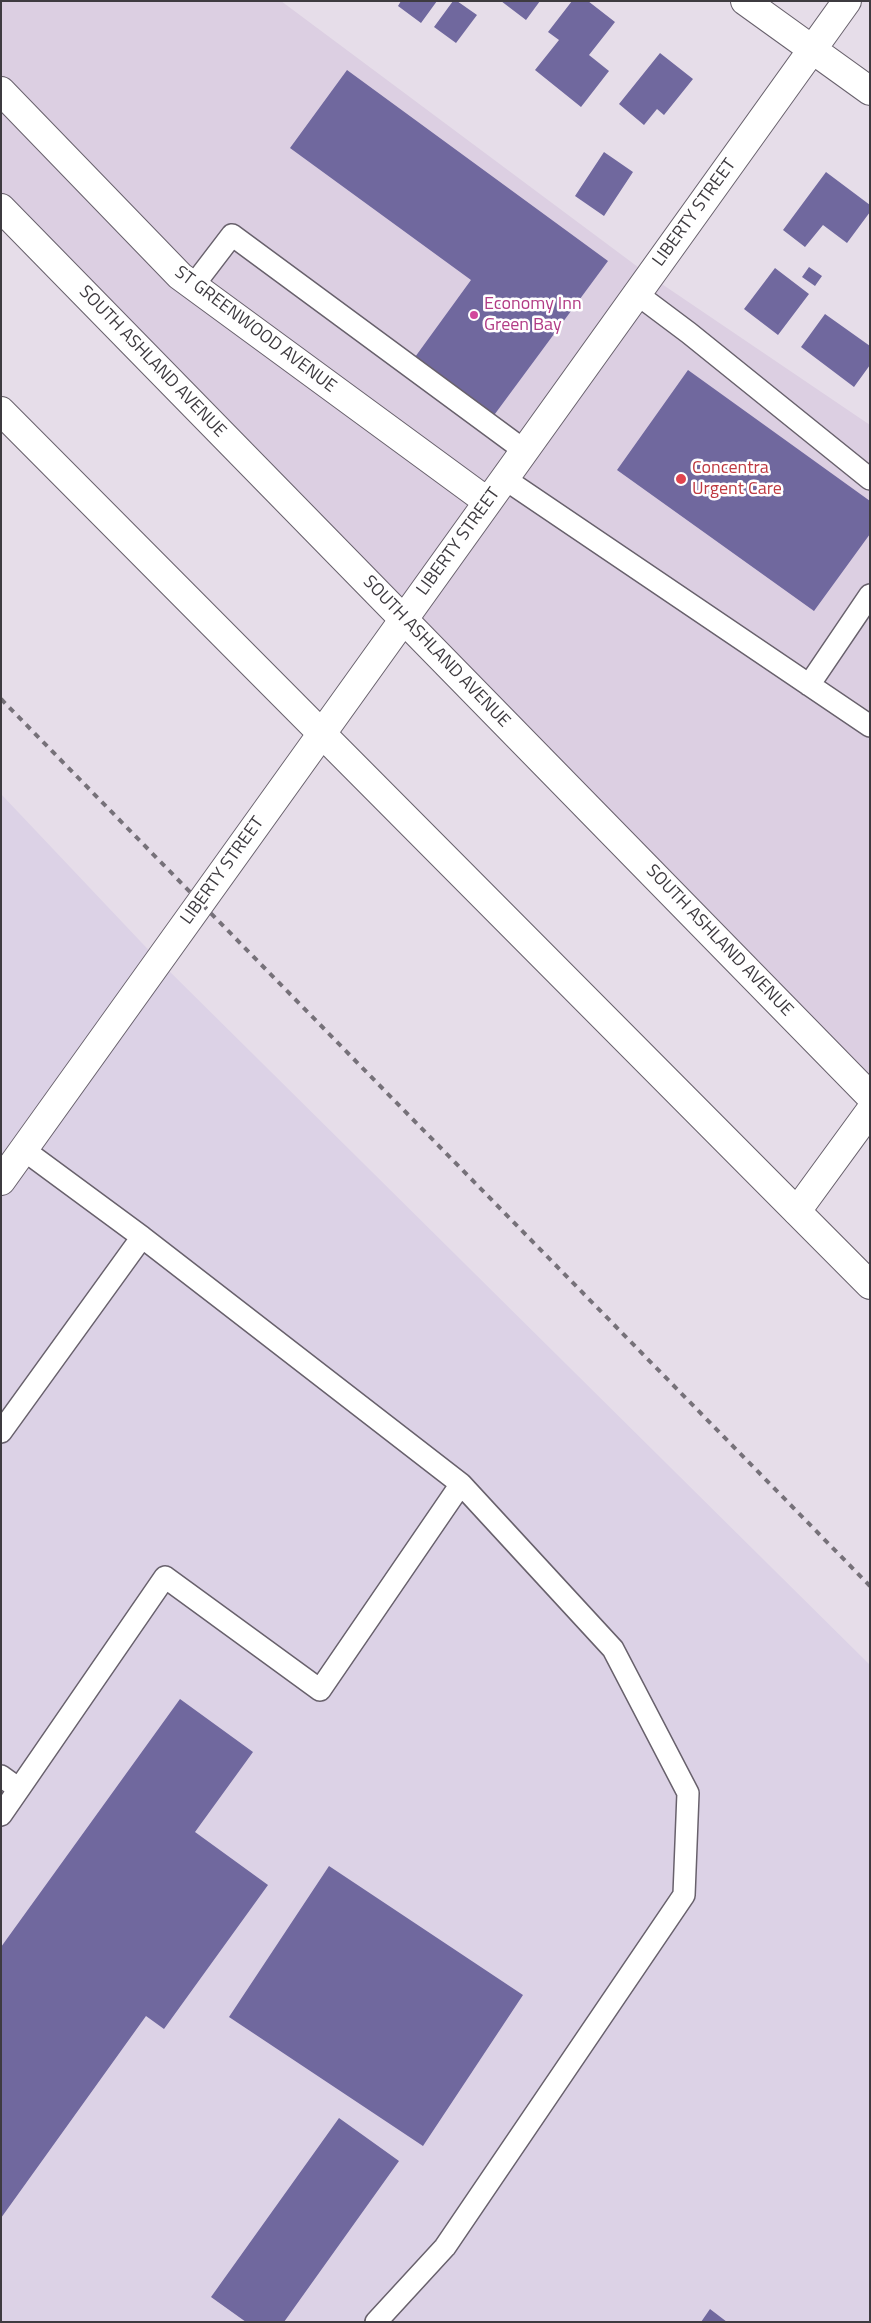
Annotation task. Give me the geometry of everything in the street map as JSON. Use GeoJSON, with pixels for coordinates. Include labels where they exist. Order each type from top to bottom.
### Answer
{"type":"FeatureCollection","features":[{"type":"Feature","properties":{"kind":"main road"},"geometry":{"type":"LineString","coordinates":[[746,1],[870,91]]}},
{"type":"Feature","properties":{"kind":"main road","name":"LIBERTY STREET"},"geometry":{"type":"LineString","coordinates":[[1,1181],[847,1]]}},
{"type":"Feature","properties":{"kind":"main road","name":"ST GREENWOOD AVENUE"},"geometry":{"type":"LineString","coordinates":[[1,91],[180,276],[488,502]]}},
{"type":"Feature","properties":{"kind":"main road","name":"SOUTH ASHLAND AVENUE"},"geometry":{"type":"LineString","coordinates":[[1,208],[870,1096]]}},
{"type":"Feature","properties":{"kind":"main road"},"geometry":{"type":"LineString","coordinates":[[1,412],[870,1284]]}},
{"type":"Feature","properties":{"kind":"main road"},"geometry":{"type":"LineString","coordinates":[[797,1211],[870,1111]]}},
{"type":"Feature","properties":{"kind":"lane"},"geometry":{"type":"LineString","coordinates":[[194,286],[232,235],[525,451]]}},
{"type":"Feature","properties":{"kind":"lane"},"geometry":{"type":"LineString","coordinates":[[636,294],[689,333],[870,479]]}},
{"type":"Feature","properties":{"kind":"lane"},"geometry":{"type":"LineString","coordinates":[[505,479],[870,726]]}},
{"type":"Feature","properties":{"kind":"lane"},"geometry":{"type":"LineString","coordinates":[[809,685],[870,595]]}},
{"type":"Feature","properties":{"kind":"lane"},"geometry":{"type":"LineString","coordinates":[[24,1150],[142,1237],[461,1484],[613,1649],[688,1793],[684,1894],[446,2247],[376,2322]]}},
{"type":"Feature","properties":{"kind":"lane"},"geometry":{"type":"LineString","coordinates":[[1,1432],[142,1237]]}},
{"type":"Feature","properties":{"kind":"lane"},"geometry":{"type":"LineString","coordinates":[[1,1815],[165,1577],[320,1690],[461,1484]]}},
{"type":"Feature","properties":{"kind":"lane"},"geometry":{"type":"LineString","coordinates":[[1,1776],[19,1789]]}},
{"type":"Feature","properties":{"kind":"shaded area"},"geometry":{"type":"Polygon","coordinates":[[[1,1],[281,1],[650,276],[870,425],[870,1096],[1,208],[1,1]]]}},
{"type":"Feature","properties":{"kind":"shaded area"},"geometry":{"type":"Polygon","coordinates":[[[1,794],[159,961],[870,1665],[870,2322],[1,2322],[1,794]]]}},
{"type":"Feature","properties":{"kind":"building"},"geometry":{"type":"Polygon","coordinates":[[[401,1],[437,1],[421,23],[398,6],[401,1]]]}},
{"type":"Feature","properties":{"kind":"building"},"geometry":{"type":"Polygon","coordinates":[[[453,1],[457,1],[477,15],[456,43],[434,27],[453,1]]]}},
{"type":"Feature","properties":{"kind":"building"},"geometry":{"type":"Polygon","coordinates":[[[501,1],[540,1],[526,20],[501,1]]]}},
{"type":"Feature","properties":{"kind":"building"},"geometry":{"type":"Polygon","coordinates":[[[572,1],[588,1],[615,22],[589,55],[609,71],[581,107],[535,70],[559,40],[548,32],[572,1]]]}},
{"type":"Feature","properties":{"kind":"building"},"geometry":{"type":"Polygon","coordinates":[[[660,53],[693,79],[664,115],[657,109],[644,125],[619,104],[660,53]]]}},
{"type":"Feature","properties":{"kind":"building"},"geometry":{"type":"Polygon","coordinates":[[[347,70],[608,261],[489,422],[410,364],[471,280],[290,148],[347,70]]]}},
{"type":"Feature","properties":{"kind":"building"},"geometry":{"type":"Polygon","coordinates":[[[604,152],[633,172],[604,216],[575,196],[604,152]]]}},
{"type":"Feature","properties":{"kind":"building"},"geometry":{"type":"Polygon","coordinates":[[[826,172],[870,205],[870,212],[847,243],[823,225],[805,247],[783,230],[826,172]]]}},
{"type":"Feature","properties":{"kind":"building"},"geometry":{"type":"Polygon","coordinates":[[[809,267],[822,276],[815,286],[802,277],[809,267]]]}},
{"type":"Feature","properties":{"kind":"building"},"geometry":{"type":"Polygon","coordinates":[[[775,268],[809,294],[778,335],[744,309],[775,268]]]}},
{"type":"Feature","properties":{"kind":"building"},"geometry":{"type":"Polygon","coordinates":[[[825,314],[870,346],[870,365],[854,387],[801,347],[825,314]]]}},
{"type":"Feature","properties":{"kind":"building"},"geometry":{"type":"Polygon","coordinates":[[[688,370],[870,501],[870,534],[814,611],[617,470],[688,370]]]}},
{"type":"Feature","properties":{"kind":"building"},"geometry":{"type":"Polygon","coordinates":[[[180,1699],[253,1752],[195,1832],[268,1885],[164,2029],[146,2016],[1,2218],[1,1947],[180,1699]]]}},
{"type":"Feature","properties":{"kind":"building"},"geometry":{"type":"Polygon","coordinates":[[[329,1866],[523,1995],[423,2146],[229,2017],[329,1866]]]}},
{"type":"Feature","properties":{"kind":"building"},"geometry":{"type":"Polygon","coordinates":[[[339,2118],[399,2161],[284,2322],[246,2322],[211,2297],[339,2118]]]}},
{"type":"Feature","properties":{"kind":"building"},"geometry":{"type":"Polygon","coordinates":[[[710,2309],[727,2322],[701,2322],[710,2309]]]}},
{"type":"Feature","properties":{"kind":"railway"},"geometry":{"type":"LineString","coordinates":[[1,699],[870,1586]]}},
{"type":"Feature","properties":{"kind":"place","name":"Economy Inn Green Bay"},"geometry":{"type":"Point","coordinates":[474,315]}},
{"type":"Feature","properties":{"kind":"place","name":"Concentra Urgent Care"},"geometry":{"type":"Point","coordinates":[681,479]}}]}
